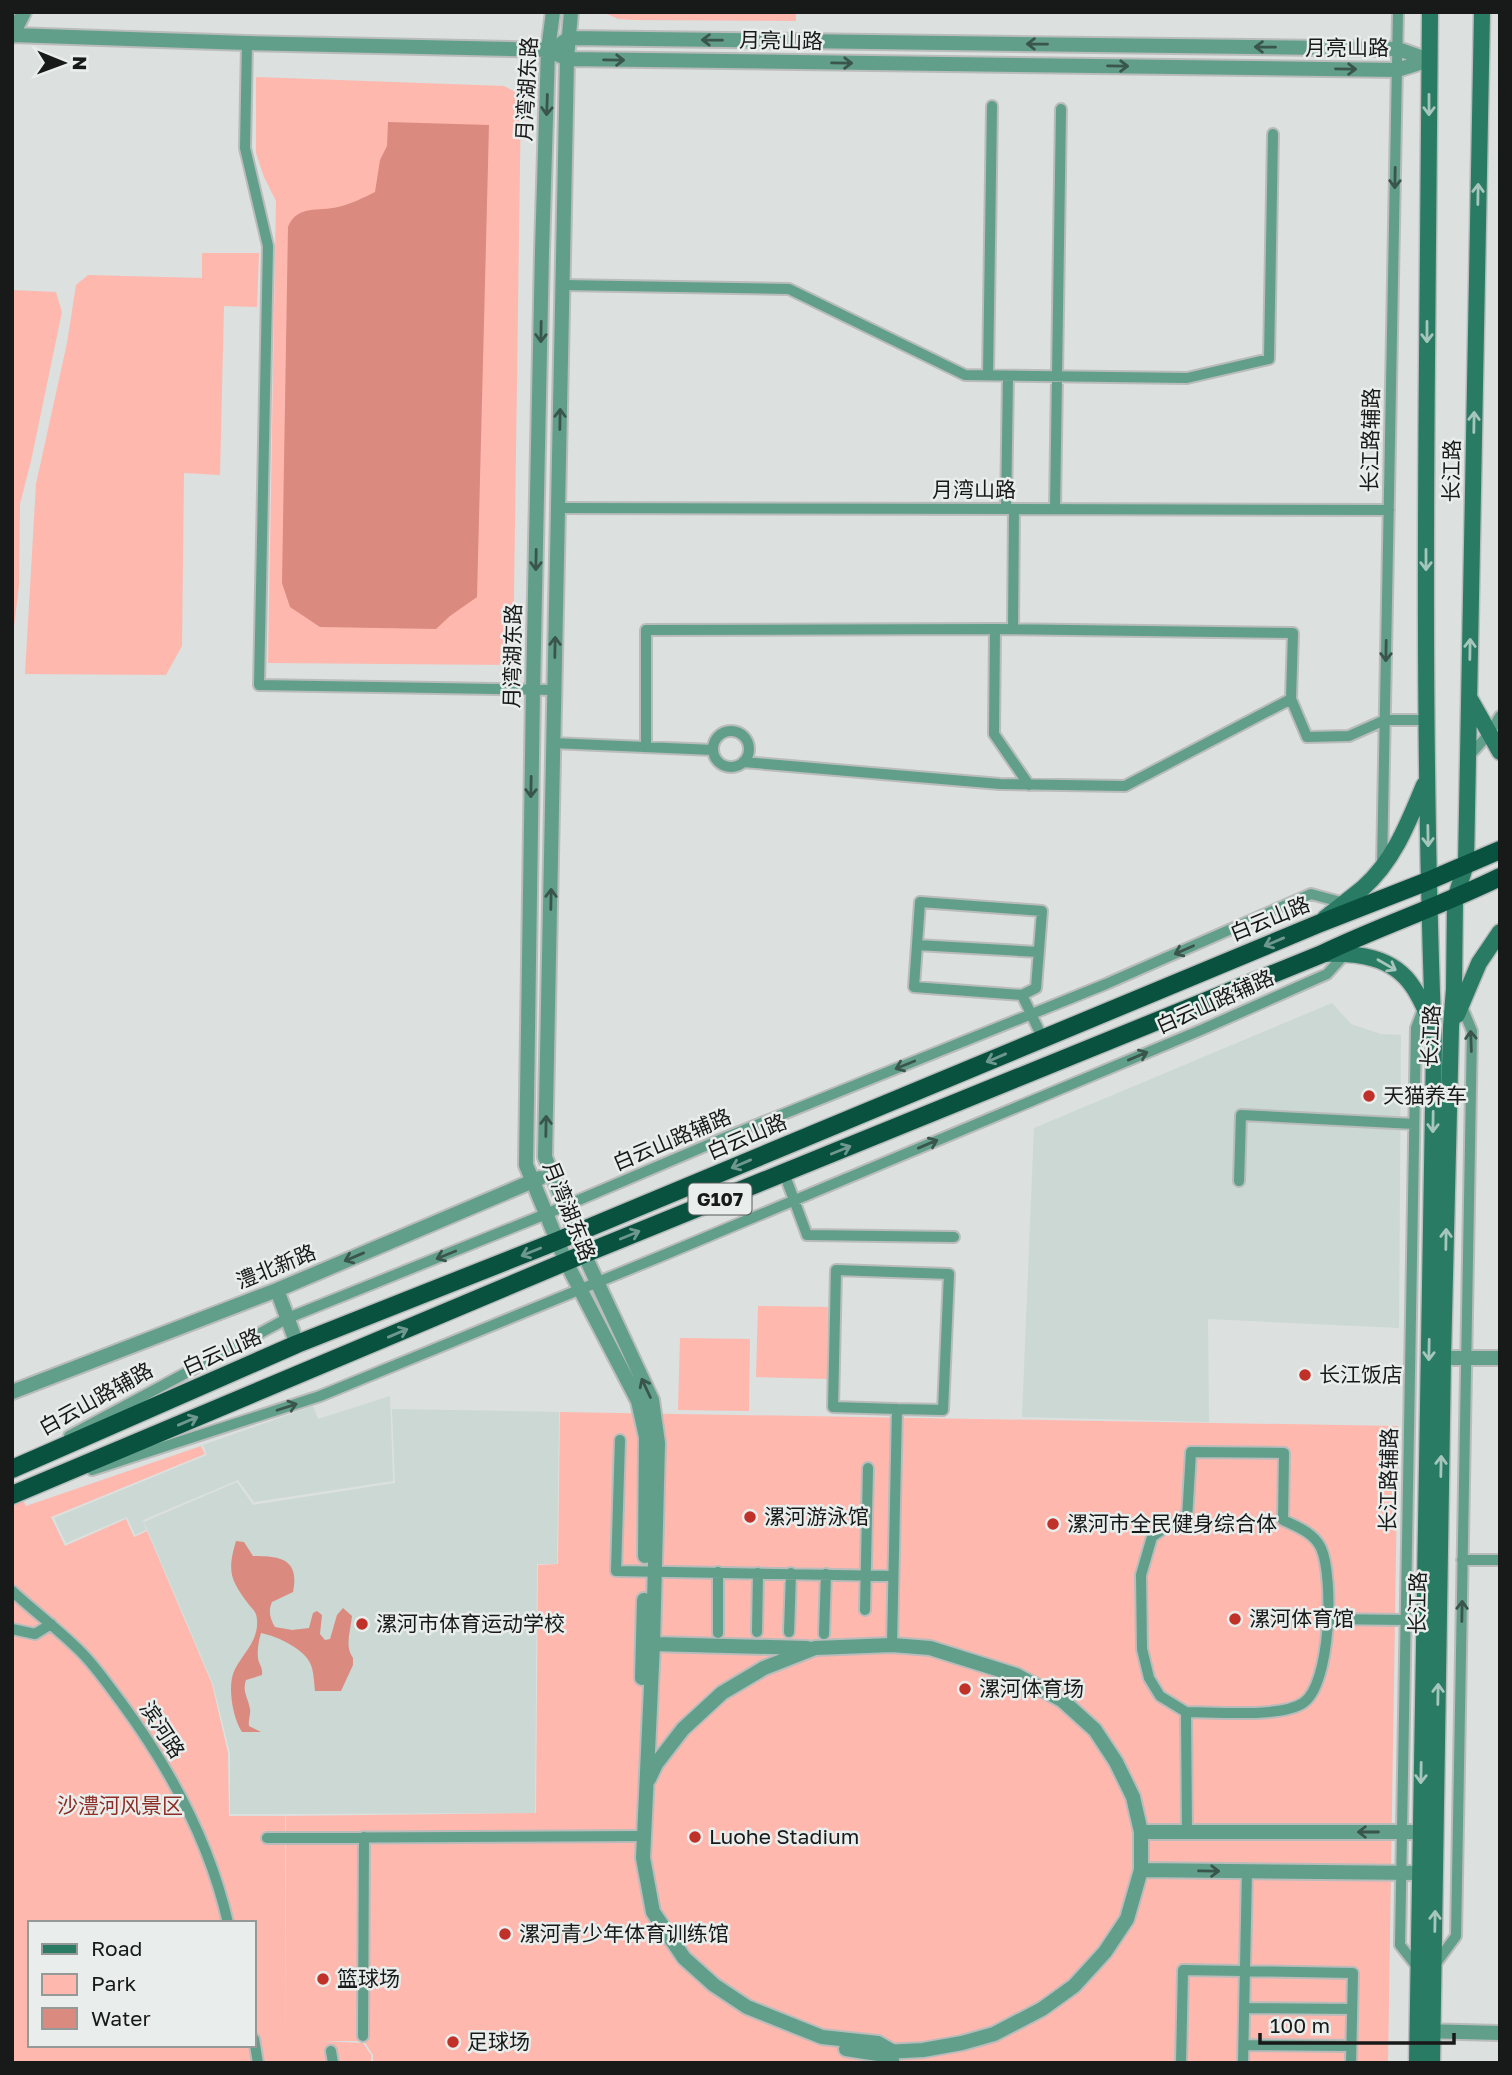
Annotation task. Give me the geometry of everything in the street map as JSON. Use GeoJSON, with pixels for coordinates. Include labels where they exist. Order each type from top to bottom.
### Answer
{"type":"FeatureCollection","features":[{"type":"Feature","properties":{"kind":"highway","name":"白云山路"},"geometry":{"type":"LineString","coordinates":[[12,1468],[297,1344],[557,1241],[1318,924],[1352,906],[1428,881],[1500,850]]}},
{"type":"Feature","properties":{"kind":"highway","name":"G107"},"geometry":{"type":"LineString","coordinates":[[12,1495],[584,1254],[1322,954],[1363,934],[1455,899],[1500,877]]}},
{"type":"Feature","properties":{"kind":"main road","name":"长江路"},"geometry":{"type":"LineString","coordinates":[[1417,2063],[1425,2031],[1428,1832],[1433,1025],[1426,720],[1430,12]]}},
{"type":"Feature","properties":{"kind":"main road","name":"长江路"},"geometry":{"type":"LineString","coordinates":[[1426,1967],[1420,1873],[1428,1832],[1455,899],[1466,864],[1482,12]]}},
{"type":"Feature","properties":{"kind":"main road"},"geometry":{"type":"LineString","coordinates":[[1469,696],[1494,732],[1500,752]]}},
{"type":"Feature","properties":{"kind":"main road"},"geometry":{"type":"LineString","coordinates":[[1352,906],[1364,887],[1382,868],[1405,832],[1427,776]]}},
{"type":"Feature","properties":{"kind":"main road"},"geometry":{"type":"LineString","coordinates":[[1428,881],[1455,899]]}},
{"type":"Feature","properties":{"kind":"main road"},"geometry":{"type":"LineString","coordinates":[[1451,1027],[1479,963],[1500,932]]}},
{"type":"Feature","properties":{"kind":"main road"},"geometry":{"type":"LineString","coordinates":[[1322,954],[1373,957],[1394,967],[1412,985],[1433,1025]]}},
{"type":"Feature","properties":{"kind":"main road","name":"长江路"},"geometry":{"type":"LineString","coordinates":[[1425,2031],[1432,2063]]}},
{"type":"Feature","properties":{"kind":"street"},"geometry":{"type":"LineString","coordinates":[[13,35],[24,12]]}},
{"type":"Feature","properties":{"kind":"street","name":"月湾湖东路"},"geometry":{"type":"LineString","coordinates":[[552,12],[548,50],[533,690],[526,1165],[579,1290],[638,1401],[646,1437],[650,1571]]}},
{"type":"Feature","properties":{"kind":"street","name":"月湾湖东路"},"geometry":{"type":"LineString","coordinates":[[571,12],[567,60],[545,1157],[584,1254],[652,1400],[657,1443],[650,1571]]}},
{"type":"Feature","properties":{"kind":"street","name":"长江路辅路"},"geometry":{"type":"LineString","coordinates":[[1382,868],[1398,12]]}},
{"type":"Feature","properties":{"kind":"street","name":"月亮山路"},"geometry":{"type":"LineString","coordinates":[[13,35],[548,50],[567,60],[1397,70],[1429,60]]}},
{"type":"Feature","properties":{"kind":"street"},"geometry":{"type":"LineString","coordinates":[[548,50],[569,38]]}},
{"type":"Feature","properties":{"kind":"street","name":"月亮山路"},"geometry":{"type":"LineString","coordinates":[[569,38],[1398,49],[1429,60]]}},
{"type":"Feature","properties":{"kind":"street"},"geometry":{"type":"LineString","coordinates":[[247,43],[245,148],[268,246],[259,685],[554,690]]}},
{"type":"Feature","properties":{"kind":"street"},"geometry":{"type":"LineString","coordinates":[[988,375],[992,106]]}},
{"type":"Feature","properties":{"kind":"street"},"geometry":{"type":"LineString","coordinates":[[1055,509],[1061,109]]}},
{"type":"Feature","properties":{"kind":"street"},"geometry":{"type":"LineString","coordinates":[[563,285],[789,289],[965,375],[1187,378],[1269,359],[1273,134]]}},
{"type":"Feature","properties":{"kind":"street"},"geometry":{"type":"LineString","coordinates":[[1008,376],[1013,629]]}},
{"type":"Feature","properties":{"kind":"street","name":"月湾山路"},"geometry":{"type":"LineString","coordinates":[[558,508],[1389,510]]}},
{"type":"Feature","properties":{"kind":"street"},"geometry":{"type":"LineString","coordinates":[[995,629],[994,734],[1029,785]]}},
{"type":"Feature","properties":{"kind":"street"},"geometry":{"type":"LineString","coordinates":[[646,747],[646,630],[1013,629],[1293,633],[1291,699],[1307,737],[1349,736],[1385,720],[1426,720]]}},
{"type":"Feature","properties":{"kind":"street"},"geometry":{"type":"LineString","coordinates":[[743,762],[1000,784],[1125,786],[1291,699]]}},
{"type":"Feature","properties":{"kind":"street"},"geometry":{"type":"LineString","coordinates":[[1469,756],[1494,732],[1500,716]]}},
{"type":"Feature","properties":{"kind":"street"},"geometry":{"type":"LineString","coordinates":[[732,731],[742,735],[748,745],[747,757],[733,767],[722,765],[714,756],[713,750],[720,734],[732,731]]}},
{"type":"Feature","properties":{"kind":"street"},"geometry":{"type":"LineString","coordinates":[[553,743],[713,750]]}},
{"type":"Feature","properties":{"kind":"street","name":"白云山路辅路"},"geometry":{"type":"LineString","coordinates":[[12,1468],[288,1318],[1106,984],[1311,894],[1352,906]]}},
{"type":"Feature","properties":{"kind":"street"},"geometry":{"type":"LineString","coordinates":[[920,902],[1042,911],[1038,953],[1035,988],[1022,995],[914,987],[920,902]]}},
{"type":"Feature","properties":{"kind":"street","name":"白云山路辅路"},"geometry":{"type":"LineString","coordinates":[[12,1495],[320,1396],[579,1290],[1188,1036],[1327,974],[1363,934]]}},
{"type":"Feature","properties":{"kind":"street"},"geometry":{"type":"LineString","coordinates":[[917,944],[1038,953]]}},
{"type":"Feature","properties":{"kind":"street"},"geometry":{"type":"LineString","coordinates":[[1426,1967],[1456,1936],[1472,1031],[1454,989]]}},
{"type":"Feature","properties":{"kind":"street","name":"长江路辅路"},"geometry":{"type":"LineString","coordinates":[[1426,1967],[1400,1945],[1416,1028],[1423,1006],[1433,990]]}},
{"type":"Feature","properties":{"kind":"street"},"geometry":{"type":"LineString","coordinates":[[1022,995],[1043,1039]]}},
{"type":"Feature","properties":{"kind":"street"},"geometry":{"type":"LineString","coordinates":[[1239,1181],[1241,1115],[1415,1124]]}},
{"type":"Feature","properties":{"kind":"street","name":"澧北新路"},"geometry":{"type":"LineString","coordinates":[[12,1392],[277,1290],[552,1173]]}},
{"type":"Feature","properties":{"kind":"street"},"geometry":{"type":"LineString","coordinates":[[784,1173],[807,1235],[954,1237]]}},
{"type":"Feature","properties":{"kind":"street"},"geometry":{"type":"LineString","coordinates":[[836,1270],[949,1274],[943,1410],[897,1409],[834,1407],[836,1270]]}},
{"type":"Feature","properties":{"kind":"street"},"geometry":{"type":"LineString","coordinates":[[277,1290],[297,1344]]}},
{"type":"Feature","properties":{"kind":"street"},"geometry":{"type":"LineString","coordinates":[[1443,1358],[1500,1358]]}},
{"type":"Feature","properties":{"kind":"street"},"geometry":{"type":"LineString","coordinates":[[892,1645],[897,1409]]}},
{"type":"Feature","properties":{"kind":"street"},"geometry":{"type":"LineString","coordinates":[[620,1440],[616,1571],[893,1576]]}},
{"type":"Feature","properties":{"kind":"street"},"geometry":{"type":"LineString","coordinates":[[1191,1452],[1284,1453],[1283,1520],[1309,1533],[1321,1548],[1328,1576],[1326,1650],[1321,1672],[1308,1698],[1301,1705],[1267,1713],[1186,1712],[1160,1696],[1149,1678],[1142,1649],[1142,1575],[1152,1537],[1167,1526],[1187,1519],[1191,1452]]}},
{"type":"Feature","properties":{"kind":"street"},"geometry":{"type":"LineString","coordinates":[[864,1610],[868,1468]]}},
{"type":"Feature","properties":{"kind":"street"},"geometry":{"type":"LineString","coordinates":[[1462,1560],[1500,1560]]}},
{"type":"Feature","properties":{"kind":"street"},"geometry":{"type":"LineString","coordinates":[[650,1571],[653,1644],[646,1783],[636,1863],[648,1915],[677,1957],[706,1986],[740,2012],[780,2031],[820,2045],[885,2057],[962,2043],[994,2034],[1042,2009],[1074,1986],[1105,1952],[1128,1919],[1141,1870],[1141,1832],[1133,1797],[1095,1730],[1062,1700],[1016,1675],[930,1648],[892,1645],[815,1648],[653,1644]]}},
{"type":"Feature","properties":{"kind":"street"},"geometry":{"type":"LineString","coordinates":[[640,1836],[650,1571]]}},
{"type":"Feature","properties":{"kind":"street"},"geometry":{"type":"LineString","coordinates":[[718,1633],[719,1572]]}},
{"type":"Feature","properties":{"kind":"street"},"geometry":{"type":"LineString","coordinates":[[757,1632],[758,1573]]}},
{"type":"Feature","properties":{"kind":"street"},"geometry":{"type":"LineString","coordinates":[[789,1632],[790,1573]]}},
{"type":"Feature","properties":{"kind":"street"},"geometry":{"type":"LineString","coordinates":[[824,1634],[826,1574]]}},
{"type":"Feature","properties":{"kind":"street","name":"滨河路"},"geometry":{"type":"LineString","coordinates":[[12,1591],[51,1624],[99,1672],[138,1726],[165,1768],[214,1872],[227,1921]]}},
{"type":"Feature","properties":{"kind":"street"},"geometry":{"type":"LineString","coordinates":[[1327,1619],[1405,1620]]}},
{"type":"Feature","properties":{"kind":"street"},"geometry":{"type":"LineString","coordinates":[[12,1629],[35,1634],[51,1624]]}},
{"type":"Feature","properties":{"kind":"street"},"geometry":{"type":"LineString","coordinates":[[646,1783],[656,1764],[683,1729],[722,1693],[764,1668],[815,1648]]}},
{"type":"Feature","properties":{"kind":"street"},"geometry":{"type":"LineString","coordinates":[[1186,1712],[1187,1832]]}},
{"type":"Feature","properties":{"kind":"street"},"geometry":{"type":"LineString","coordinates":[[1141,1832],[1428,1832]]}},
{"type":"Feature","properties":{"kind":"street"},"geometry":{"type":"LineString","coordinates":[[267,1838],[640,1836]]}},
{"type":"Feature","properties":{"kind":"street"},"geometry":{"type":"LineString","coordinates":[[363,2036],[364,1837]]}},
{"type":"Feature","properties":{"kind":"street"},"geometry":{"type":"LineString","coordinates":[[1141,1870],[1420,1873]]}},
{"type":"Feature","properties":{"kind":"street"},"geometry":{"type":"LineString","coordinates":[[1243,2063],[1247,1871]]}},
{"type":"Feature","properties":{"kind":"street"},"geometry":{"type":"LineString","coordinates":[[1181,2063],[1183,1970],[1353,1973],[1351,2063]]}},
{"type":"Feature","properties":{"kind":"street"},"geometry":{"type":"LineString","coordinates":[[1245,2008],[1352,2009]]}},
{"type":"Feature","properties":{"kind":"street"},"geometry":{"type":"LineString","coordinates":[[1425,2031],[1500,2033]]}},
{"type":"Feature","properties":{"kind":"street"},"geometry":{"type":"LineString","coordinates":[[1244,2045],[1351,2046]]}},
{"type":"Feature","properties":{"kind":"shaded area"},"geometry":{"type":"Polygon","coordinates":[[[1332,1003],[1351,1024],[1381,1034],[1401,1035],[1399,1328],[1208,1319],[1209,1422],[1022,1417],[1034,1128],[1332,1003]]]}},
{"type":"Feature","properties":{"kind":"shaded area"},"geometry":{"type":"Polygon","coordinates":[[[390,1396],[393,1481],[254,1502],[238,1480],[143,1520],[146,1530],[135,1535],[127,1517],[66,1543],[54,1518],[207,1455],[203,1445],[313,1406],[318,1419],[390,1396]]]}},
{"type":"Feature","properties":{"kind":"shaded area","name":"漯河市体育运动学校"},"geometry":{"type":"Polygon","coordinates":[[[392,1409],[559,1412],[557,1564],[537,1564],[535,1813],[230,1814],[230,1753],[213,1684],[144,1522],[237,1482],[253,1505],[395,1483],[392,1409]]]}},
{"type":"Feature","properties":{"kind":"green space"},"geometry":{"type":"Polygon","coordinates":[[[603,12],[796,12],[796,21],[632,20],[618,19],[603,12]]]}},
{"type":"Feature","properties":{"kind":"green space"},"geometry":{"type":"Polygon","coordinates":[[[256,77],[504,86],[521,95],[513,665],[268,663],[276,201],[256,153],[256,77]]]}},
{"type":"Feature","properties":{"kind":"green space"},"geometry":{"type":"Polygon","coordinates":[[[202,253],[259,253],[257,307],[224,306],[220,475],[184,473],[182,646],[166,675],[25,674],[36,484],[67,343],[76,285],[88,275],[202,278],[202,253]]]}},
{"type":"Feature","properties":{"kind":"green space"},"geometry":{"type":"Polygon","coordinates":[[[12,290],[56,292],[62,312],[20,504],[19,586],[12,643],[12,290]]]}},
{"type":"Feature","properties":{"kind":"green space"},"geometry":{"type":"Polygon","coordinates":[[[758,1306],[828,1307],[827,1379],[756,1377],[758,1306]]]}},
{"type":"Feature","properties":{"kind":"green space"},"geometry":{"type":"Polygon","coordinates":[[[680,1338],[750,1339],[749,1411],[678,1410],[680,1338]]]}},
{"type":"Feature","properties":{"kind":"green space","name":"漯河体育场"},"geometry":{"type":"Polygon","coordinates":[[[560,1412],[1398,1426],[1388,2063],[373,2063],[373,2055],[364,2041],[320,2041],[363,2043],[371,2055],[371,2063],[12,2063],[12,1477],[26,1506],[201,1446],[205,1454],[51,1517],[65,1546],[126,1519],[134,1537],[147,1531],[212,1684],[228,1753],[229,1816],[285,1816],[286,2042],[286,1816],[536,1813],[538,1565],[558,1564],[560,1412]]]}},
{"type":"Feature","properties":{"kind":"water"},"geometry":{"type":"Polygon","coordinates":[[[388,122],[489,125],[477,597],[436,629],[320,627],[290,607],[282,583],[288,227],[297,215],[303,212],[343,206],[375,192],[380,160],[387,146],[388,122]]]}},
{"type":"Feature","properties":{"kind":"water"},"geometry":{"type":"Polygon","coordinates":[[[236,1541],[244,1542],[253,1556],[285,1561],[293,1572],[293,1592],[271,1605],[270,1615],[275,1627],[292,1630],[309,1628],[313,1613],[317,1611],[322,1615],[320,1634],[325,1640],[330,1639],[337,1615],[343,1608],[352,1616],[348,1643],[353,1665],[341,1691],[315,1691],[312,1668],[305,1655],[275,1637],[261,1633],[258,1660],[262,1675],[246,1680],[245,1688],[250,1709],[249,1726],[261,1732],[242,1732],[232,1704],[233,1674],[257,1628],[255,1612],[238,1589],[232,1575],[236,1541]]]}},
{"type":"Feature","properties":{"kind":"place","name":"天猫养车"},"geometry":{"type":"Point","coordinates":[1369,1096]}},
{"type":"Feature","properties":{"kind":"place","name":"长江饭店"},"geometry":{"type":"Point","coordinates":[1305,1375]}},
{"type":"Feature","properties":{"kind":"place","name":"漯河游泳馆"},"geometry":{"type":"Point","coordinates":[750,1517]}},
{"type":"Feature","properties":{"kind":"place","name":"漯河市全民健身综合体"},"geometry":{"type":"Point","coordinates":[1053,1524]}},
{"type":"Feature","properties":{"kind":"place","name":"漯河体育馆"},"geometry":{"type":"Point","coordinates":[1235,1619]}},
{"type":"Feature","properties":{"kind":"place","name":"漯河市体育运动学校"},"geometry":{"type":"Point","coordinates":[362,1624]}},
{"type":"Feature","properties":{"kind":"place","name":"漯河体育场"},"geometry":{"type":"Point","coordinates":[965,1689]}},
{"type":"Feature","properties":{"kind":"place","name":"Luohe Stadium"},"geometry":{"type":"Point","coordinates":[695,1837]}},
{"type":"Feature","properties":{"kind":"place","name":"漯河青少年体育训练馆"},"geometry":{"type":"Point","coordinates":[505,1934]}},
{"type":"Feature","properties":{"kind":"place","name":"篮球场"},"geometry":{"type":"Point","coordinates":[323,1979]}},
{"type":"Feature","properties":{"kind":"place","name":"足球场"},"geometry":{"type":"Point","coordinates":[453,2042]}},
{"type":"Feature","properties":{"kind":"park label","name":"沙澧河风景区"},"geometry":{"type":"Point","coordinates":[120,1806]}}]}
